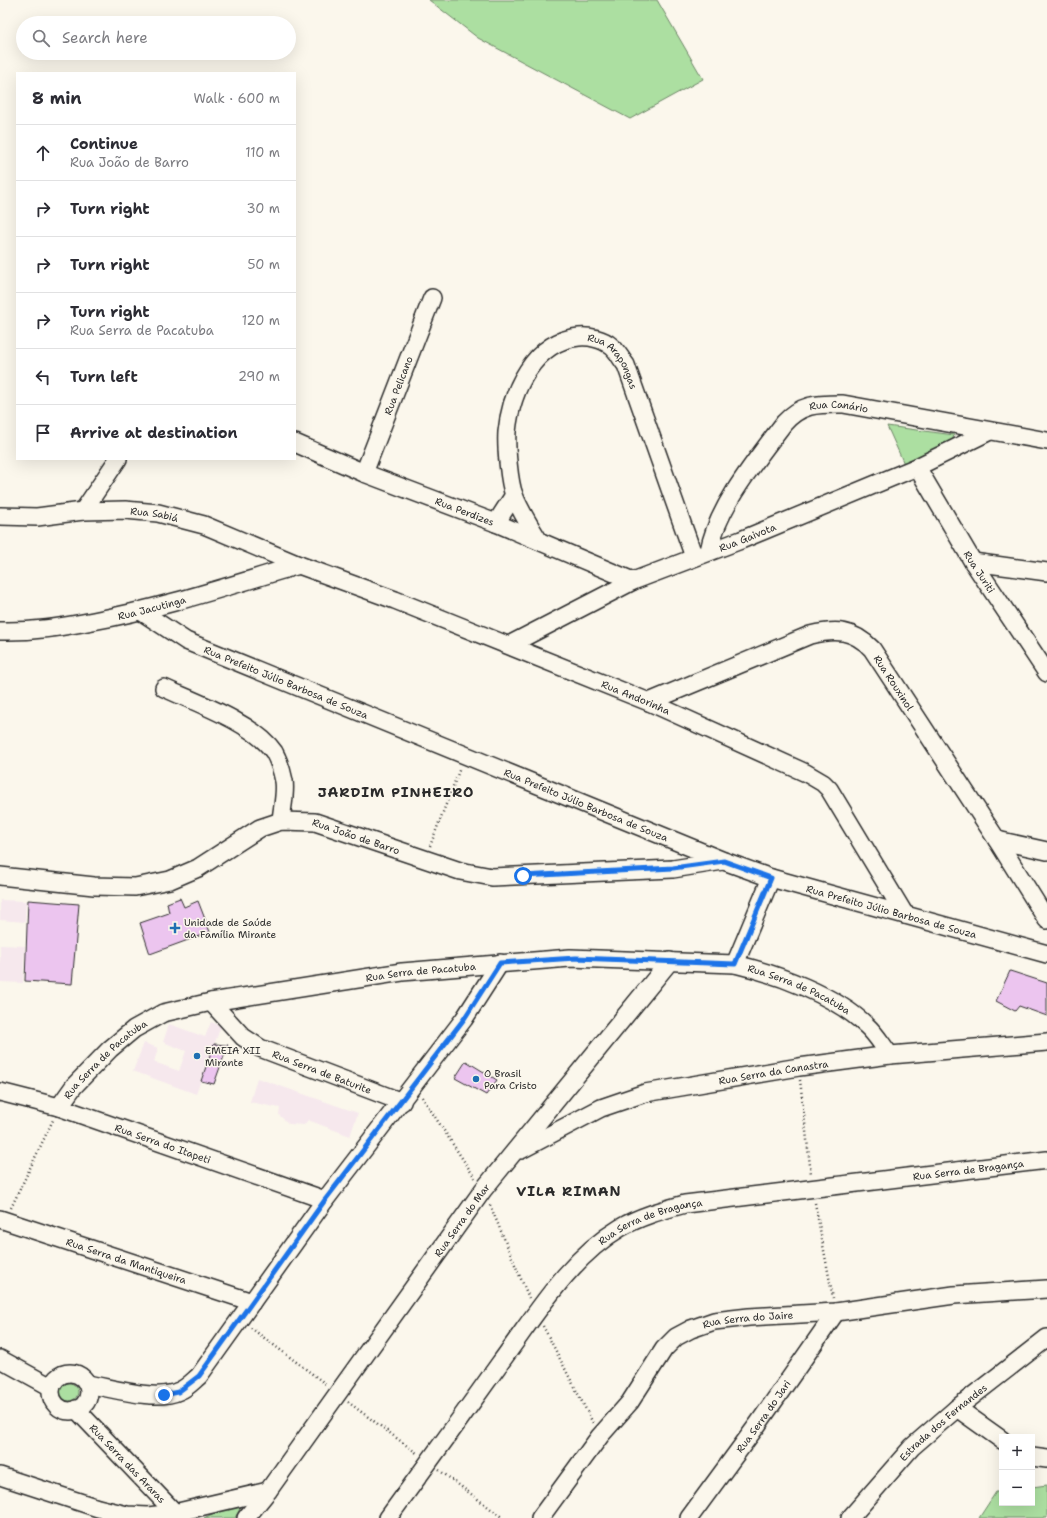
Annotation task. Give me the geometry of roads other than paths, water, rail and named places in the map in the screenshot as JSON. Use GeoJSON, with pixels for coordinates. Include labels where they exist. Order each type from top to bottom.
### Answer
{"type":"FeatureCollection","features":[{"type":"Feature","properties":{"kind":"street","name":"Rua Pelicano"},"geometry":{"type":"LineString","coordinates":[[364,473],[432,298]]}},
{"type":"Feature","properties":{"kind":"street","name":"Rua Arapongas"},"geometry":{"type":"LineString","coordinates":[[539,541],[514,495],[507,448],[507,432],[515,393],[536,359],[552,345],[566,338],[588,336],[611,345],[626,365],[702,554]]}},
{"type":"Feature","properties":{"kind":"street","name":"Rua Canário"},"geometry":{"type":"LineString","coordinates":[[702,554],[731,497],[784,423],[794,413],[807,406],[843,404],[988,432],[1047,441]]}},
{"type":"Feature","properties":{"kind":"street","name":"Rua Gaivota"},"geometry":{"type":"LineString","coordinates":[[509,645],[633,581],[770,528],[917,467],[988,432]]}},
{"type":"Feature","properties":{"kind":"street","name":"Rua Perdizes"},"geometry":{"type":"LineString","coordinates":[[296,443],[364,473],[496,523],[633,581]]}},
{"type":"Feature","properties":{"kind":"street"},"geometry":{"type":"LineString","coordinates":[[83,511],[117,460]]}},
{"type":"Feature","properties":{"kind":"street","name":"Rua Juriti"},"geometry":{"type":"LineString","coordinates":[[917,467],[973,562],[1047,673]]}},
{"type":"Feature","properties":{"kind":"street"},"geometry":{"type":"LineString","coordinates":[[496,523],[514,495]]}},
{"type":"Feature","properties":{"kind":"street","name":"Rua Sabiá"},"geometry":{"type":"LineString","coordinates":[[0,516],[37,516],[83,511],[125,510],[158,513],[204,525],[299,565]]}},
{"type":"Feature","properties":{"kind":"street"},"geometry":{"type":"LineString","coordinates":[[973,562],[1047,572]]}},
{"type":"Feature","properties":{"kind":"street","name":"Rua Jacutinga"},"geometry":{"type":"LineString","coordinates":[[0,631],[21,632],[47,630],[142,612],[299,565]]}},
{"type":"Feature","properties":{"kind":"street","name":"Rua Andorinha"},"geometry":{"type":"LineString","coordinates":[[299,565],[395,600],[649,702],[806,773],[823,783],[829,789],[905,915]]}},
{"type":"Feature","properties":{"kind":"street","name":"Rua Prefeito Júlio Barbosa de Souza"},"geometry":{"type":"LineString","coordinates":[[142,612],[186,640],[465,756],[724,861],[771,878],[1047,954]]}},
{"type":"Feature","properties":{"kind":"street","name":"Rua Rouxinol"},"geometry":{"type":"LineString","coordinates":[[649,702],[810,635],[838,631],[851,633],[862,639],[872,649],[997,840],[1047,920]]}},
{"type":"Feature","properties":{"kind":"street"},"geometry":{"type":"LineString","coordinates":[[164,688],[222,714],[250,731],[274,752],[280,765],[284,783],[281,821]]}},
{"type":"Feature","properties":{"kind":"street","name":"Rua João de Barro"},"geometry":{"type":"LineString","coordinates":[[0,876],[94,886],[135,888],[170,880],[198,868],[260,828],[281,821],[315,822],[460,871],[492,877],[673,868],[724,861]]}},
{"type":"Feature","properties":{"kind":"street"},"geometry":{"type":"LineString","coordinates":[[997,840],[1047,851]]}},
{"type":"Feature","properties":{"kind":"street"},"geometry":{"type":"LineString","coordinates":[[735,964],[771,878]]}},
{"type":"Feature","properties":{"kind":"street","name":"Rua Serra de Pacatuba"},"geometry":{"type":"LineString","coordinates":[[59,1107],[74,1086],[110,1049],[134,1028],[163,1012],[211,1002],[402,972],[570,958],[670,960],[735,964],[792,981],[814,991],[844,1009],[867,1026],[890,1055]]}},
{"type":"Feature","properties":{"kind":"street","name":"Rua Serra do Mar"},"geometry":{"type":"LineString","coordinates":[[246,1518],[268,1491],[483,1190],[514,1154],[670,960]]}},
{"type":"Feature","properties":{"kind":"street"},"geometry":{"type":"LineString","coordinates":[[87,1384],[88,1396],[86,1402],[76,1409],[65,1410],[55,1404],[52,1399],[52,1387],[57,1378],[68,1373],[79,1376],[87,1384],[145,1394],[164,1395],[178,1392],[199,1376],[325,1200],[402,1102],[464,1019],[500,963]]}},
{"type":"Feature","properties":{"kind":"street","name":"Rua Serra de Baturite"},"geometry":{"type":"LineString","coordinates":[[211,1002],[243,1037],[260,1048],[402,1102]]}},
{"type":"Feature","properties":{"kind":"street","name":"Rua Serra da Canastra"},"geometry":{"type":"LineString","coordinates":[[514,1154],[577,1120],[622,1100],[645,1093],[799,1067],[890,1055],[1047,1042]]}},
{"type":"Feature","properties":{"kind":"street","name":"Rua Serra do Itapeti"},"geometry":{"type":"LineString","coordinates":[[0,1092],[59,1107],[325,1200]]}},
{"type":"Feature","properties":{"kind":"street","name":"Rua Serra de Bragança"},"geometry":{"type":"LineString","coordinates":[[388,1518],[536,1314],[570,1270],[595,1246],[620,1228],[650,1214],[686,1204],[1047,1160]]}},
{"type":"Feature","properties":{"kind":"street","name":"Rua Serra da Mantiqueira"},"geometry":{"type":"LineString","coordinates":[[3,1220],[252,1302]]}},
{"type":"Feature","properties":{"kind":"street","name":"Rua Serra do Jaire"},"geometry":{"type":"LineString","coordinates":[[540,1518],[600,1436],[630,1402],[664,1349],[676,1337],[691,1329],[714,1321],[836,1312],[954,1296],[1047,1288]]}},
{"type":"Feature","properties":{"kind":"street","name":"Rua Serra do Jari"},"geometry":{"type":"LineString","coordinates":[[688,1518],[758,1424],[836,1312]]}},
{"type":"Feature","properties":{"kind":"street","name":"Estrada dos Fernandes"},"geometry":{"type":"LineString","coordinates":[[850,1518],[912,1447],[957,1408],[1047,1338]]}},
{"type":"Feature","properties":{"kind":"street"},"geometry":{"type":"LineString","coordinates":[[0,1359],[52,1387]]}},
{"type":"Feature","properties":{"kind":"street"},"geometry":{"type":"LineString","coordinates":[[957,1408],[999,1438]]}},
{"type":"Feature","properties":{"kind":"street","name":"Rua Serra das Araras"},"geometry":{"type":"LineString","coordinates":[[76,1409],[177,1515]]}},
{"type":"Feature","properties":{"kind":"street"},"geometry":{"type":"LineString","coordinates":[[1035,1457],[1047,1459]]}},
{"type":"Feature","properties":{"kind":"street"},"geometry":{"type":"LineString","coordinates":[[0,1476],[98,1508],[127,1515],[177,1515],[268,1491]]}},
{"type":"Feature","properties":{"kind":"place","name":"Unidade de Saúde da Família Mirante"},"geometry":{"type":"Point","coordinates":[175,928]}},
{"type":"Feature","properties":{"kind":"place","name":"EMEIA XII Mirante"},"geometry":{"type":"Point","coordinates":[197,1056]}},
{"type":"Feature","properties":{"kind":"place","name":"O Brasil Para Cristo"},"geometry":{"type":"Point","coordinates":[476,1079]}},
{"type":"Feature","properties":{"kind":"district","name":"JARDIM PINHEIRO"},"geometry":{"type":"Point","coordinates":[396,792]}},
{"type":"Feature","properties":{"kind":"district","name":"VILA RIMAN"},"geometry":{"type":"Point","coordinates":[569,1191]}}]}
